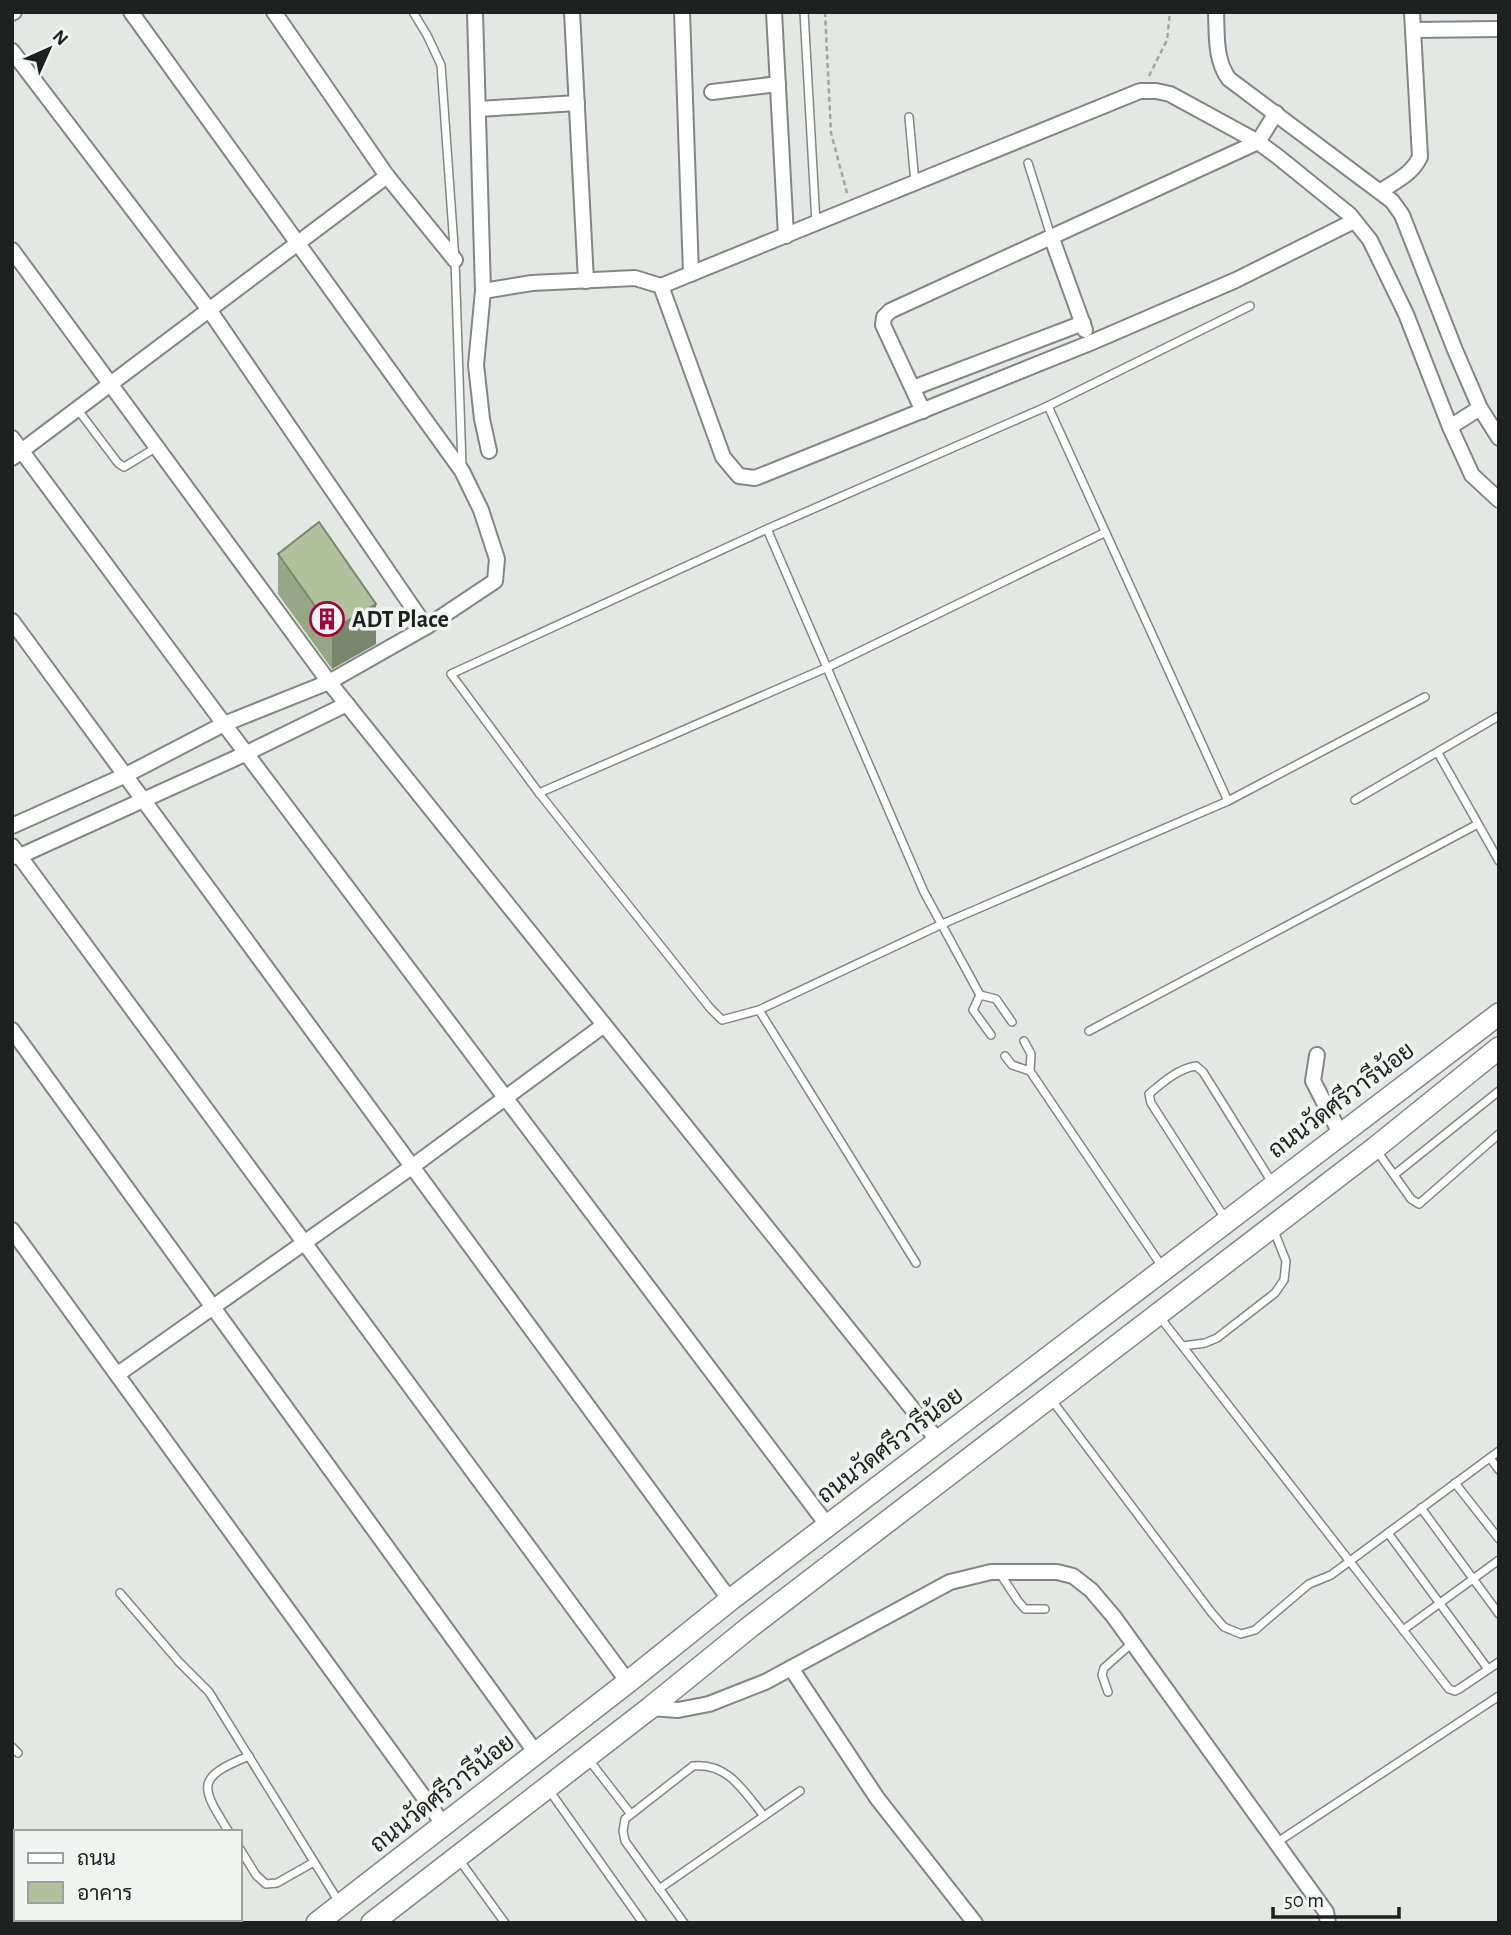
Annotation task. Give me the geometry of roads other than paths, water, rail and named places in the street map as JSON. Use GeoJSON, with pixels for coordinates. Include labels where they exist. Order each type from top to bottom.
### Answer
{"type":"FeatureCollection","features":[{"type":"Feature","properties":{"kind":"main road","name":"ถนนวัดศรีวารีน้อย"},"geometry":{"type":"LineString","coordinates":[[317,1923],[730,1600],[1499,1014]]}},
{"type":"Feature","properties":{"kind":"main road"},"geometry":{"type":"LineString","coordinates":[[372,1923],[650,1708],[751,1626],[1375,1149],[1499,1048]]}},
{"type":"Feature","properties":{"kind":"main road"},"geometry":{"type":"LineString","coordinates":[[1347,1128],[1375,1149]]}},
{"type":"Feature","properties":{"kind":"street"},"geometry":{"type":"LineString","coordinates":[[12,826],[126,775],[224,724],[329,682],[426,626],[495,581],[497,559],[481,510],[462,471],[131,12]]}},
{"type":"Feature","properties":{"kind":"street"},"geometry":{"type":"LineString","coordinates":[[274,12],[387,176],[455,260]]}},
{"type":"Feature","properties":{"kind":"street"},"geometry":{"type":"LineString","coordinates":[[475,12],[484,291],[476,365],[482,419],[489,451]]}},
{"type":"Feature","properties":{"kind":"street"},"geometry":{"type":"LineString","coordinates":[[572,12],[586,281]]}},
{"type":"Feature","properties":{"kind":"street"},"geometry":{"type":"LineString","coordinates":[[682,12],[691,274]]}},
{"type":"Feature","properties":{"kind":"street"},"geometry":{"type":"LineString","coordinates":[[774,12],[786,236]]}},
{"type":"Feature","properties":{"kind":"street"},"geometry":{"type":"LineString","coordinates":[[1216,12],[1220,68],[1229,79],[1381,191],[1402,215],[1480,408],[1499,438]]}},
{"type":"Feature","properties":{"kind":"street"},"geometry":{"type":"LineString","coordinates":[[1381,191],[1416,167],[1419,158],[1412,12]]}},
{"type":"Feature","properties":{"kind":"street"},"geometry":{"type":"LineString","coordinates":[[1413,30],[1499,29]]}},
{"type":"Feature","properties":{"kind":"street"},"geometry":{"type":"LineString","coordinates":[[12,51],[209,311],[426,626]]}},
{"type":"Feature","properties":{"kind":"street"},"geometry":{"type":"LineString","coordinates":[[712,92],[778,84]]}},
{"type":"Feature","properties":{"kind":"street"},"geometry":{"type":"LineString","coordinates":[[484,291],[532,283],[635,278],[661,286],[1140,91],[1156,91],[1170,94],[1258,142],[1354,221],[1370,240],[1406,314],[1450,427],[1472,475],[1499,500]]}},
{"type":"Feature","properties":{"kind":"street"},"geometry":{"type":"LineString","coordinates":[[479,109],[577,103]]}},
{"type":"Feature","properties":{"kind":"street"},"geometry":{"type":"LineString","coordinates":[[923,411],[884,324],[884,317],[890,311],[1258,142],[1276,113]]}},
{"type":"Feature","properties":{"kind":"street"},"geometry":{"type":"LineString","coordinates":[[17,454],[300,244],[387,176]]}},
{"type":"Feature","properties":{"kind":"street"},"geometry":{"type":"LineString","coordinates":[[661,286],[723,457],[739,476],[755,478],[1090,343],[1236,280],[1354,221]]}},
{"type":"Feature","properties":{"kind":"street"},"geometry":{"type":"LineString","coordinates":[[1051,236],[1090,343]]}},
{"type":"Feature","properties":{"kind":"street"},"geometry":{"type":"LineString","coordinates":[[12,250],[346,704],[939,1442]]}},
{"type":"Feature","properties":{"kind":"street"},"geometry":{"type":"LineString","coordinates":[[913,388],[1083,323]]}},
{"type":"Feature","properties":{"kind":"street"},"geometry":{"type":"LineString","coordinates":[[1450,427],[1480,408]]}},
{"type":"Feature","properties":{"kind":"street"},"geometry":{"type":"LineString","coordinates":[[12,438],[17,454],[247,753],[828,1526]]}},
{"type":"Feature","properties":{"kind":"street"},"geometry":{"type":"LineString","coordinates":[[12,621],[730,1600]]}},
{"type":"Feature","properties":{"kind":"street"},"geometry":{"type":"LineString","coordinates":[[346,704],[144,801],[15,853],[628,1682]]}},
{"type":"Feature","properties":{"kind":"street"},"geometry":{"type":"LineString","coordinates":[[118,1374],[413,1166],[604,1025]]}},
{"type":"Feature","properties":{"kind":"street"},"geometry":{"type":"LineString","coordinates":[[12,1030],[536,1753]]}},
{"type":"Feature","properties":{"kind":"street"},"geometry":{"type":"LineString","coordinates":[[1317,1055],[1313,1081],[1347,1128]]}},
{"type":"Feature","properties":{"kind":"street"},"geometry":{"type":"LineString","coordinates":[[12,1230],[444,1825]]}},
{"type":"Feature","properties":{"kind":"street"},"geometry":{"type":"LineString","coordinates":[[650,1708],[678,1710],[709,1704],[765,1682],[950,1582],[999,1572],[1057,1572],[1073,1576],[1091,1590],[1114,1617],[1326,1912],[1328,1923]]}},
{"type":"Feature","properties":{"kind":"street"},"geometry":{"type":"LineString","coordinates":[[791,1668],[877,1798],[975,1923]]}},
{"type":"Feature","properties":{"kind":"lane"},"geometry":{"type":"LineString","coordinates":[[413,12],[441,65],[455,260],[462,471]]}},
{"type":"Feature","properties":{"kind":"lane"},"geometry":{"type":"LineString","coordinates":[[804,12],[816,224]]}},
{"type":"Feature","properties":{"kind":"lane"},"geometry":{"type":"LineString","coordinates":[[909,117],[915,184]]}},
{"type":"Feature","properties":{"kind":"lane"},"geometry":{"type":"LineString","coordinates":[[1028,163],[1051,236]]}},
{"type":"Feature","properties":{"kind":"lane"},"geometry":{"type":"LineString","coordinates":[[1250,306],[1048,406],[767,529],[451,674],[540,793],[722,1020],[759,1010],[940,925],[1228,802],[1425,697]]}},
{"type":"Feature","properties":{"kind":"lane"},"geometry":{"type":"LineString","coordinates":[[1048,406],[1228,802]]}},
{"type":"Feature","properties":{"kind":"lane"},"geometry":{"type":"LineString","coordinates":[[78,410],[118,463],[124,467],[157,447]]}},
{"type":"Feature","properties":{"kind":"lane"},"geometry":{"type":"LineString","coordinates":[[767,529],[940,925],[980,995],[996,999],[1012,1023]]}},
{"type":"Feature","properties":{"kind":"lane"},"geometry":{"type":"LineString","coordinates":[[540,793],[825,667],[1104,533]]}},
{"type":"Feature","properties":{"kind":"lane"},"geometry":{"type":"LineString","coordinates":[[1355,800],[1499,716]]}},
{"type":"Feature","properties":{"kind":"lane"},"geometry":{"type":"LineString","coordinates":[[1438,753],[1476,825],[1499,861]]}},
{"type":"Feature","properties":{"kind":"lane"},"geometry":{"type":"LineString","coordinates":[[1089,1031],[1476,825]]}},
{"type":"Feature","properties":{"kind":"lane"},"geometry":{"type":"LineString","coordinates":[[980,995],[974,1010],[991,1035]]}},
{"type":"Feature","properties":{"kind":"lane"},"geometry":{"type":"LineString","coordinates":[[759,1010],[916,1263]]}},
{"type":"Feature","properties":{"kind":"lane"},"geometry":{"type":"LineString","coordinates":[[1024,1041],[1031,1054],[1030,1071],[1164,1269]]}},
{"type":"Feature","properties":{"kind":"lane"},"geometry":{"type":"LineString","coordinates":[[1005,1056],[1012,1065],[1030,1071]]}},
{"type":"Feature","properties":{"kind":"lane"},"geometry":{"type":"LineString","coordinates":[[1226,1221],[1151,1103],[1149,1094],[1158,1087],[1187,1067],[1196,1066],[1203,1072],[1273,1185]]}},
{"type":"Feature","properties":{"kind":"lane"},"geometry":{"type":"LineString","coordinates":[[1394,1175],[1499,1091]]}},
{"type":"Feature","properties":{"kind":"lane"},"geometry":{"type":"LineString","coordinates":[[1375,1149],[1411,1199],[1419,1204],[1499,1134]]}},
{"type":"Feature","properties":{"kind":"lane"},"geometry":{"type":"LineString","coordinates":[[1183,1346],[1205,1343],[1217,1338],[1275,1293],[1284,1280],[1286,1261],[1273,1227]]}},
{"type":"Feature","properties":{"kind":"lane"},"geometry":{"type":"LineString","coordinates":[[1158,1314],[1449,1689],[1459,1689],[1499,1662]]}},
{"type":"Feature","properties":{"kind":"lane"},"geometry":{"type":"LineString","coordinates":[[1050,1398],[1211,1612],[1224,1627],[1241,1634],[1255,1630],[1310,1584],[1331,1575],[1350,1562],[1499,1451]]}},
{"type":"Feature","properties":{"kind":"lane"},"geometry":{"type":"LineString","coordinates":[[1490,1458],[1499,1470]]}},
{"type":"Feature","properties":{"kind":"lane"},"geometry":{"type":"LineString","coordinates":[[1455,1483],[1499,1539]]}},
{"type":"Feature","properties":{"kind":"lane"},"geometry":{"type":"LineString","coordinates":[[1421,1508],[1499,1614]]}},
{"type":"Feature","properties":{"kind":"lane"},"geometry":{"type":"LineString","coordinates":[[1388,1534],[1488,1669]]}},
{"type":"Feature","properties":{"kind":"lane"},"geometry":{"type":"LineString","coordinates":[[1403,1630],[1499,1560]]}},
{"type":"Feature","properties":{"kind":"lane"},"geometry":{"type":"LineString","coordinates":[[999,1572],[1025,1609],[1045,1609]]}},
{"type":"Feature","properties":{"kind":"lane"},"geometry":{"type":"LineString","coordinates":[[120,1592],[179,1662],[209,1692],[341,1905]]}},
{"type":"Feature","properties":{"kind":"lane"},"geometry":{"type":"LineString","coordinates":[[1108,1692],[1102,1675],[1104,1668],[1131,1644]]}},
{"type":"Feature","properties":{"kind":"lane"},"geometry":{"type":"LineString","coordinates":[[1276,1843],[1499,1696]]}},
{"type":"Feature","properties":{"kind":"lane"},"geometry":{"type":"LineString","coordinates":[[228,1830],[208,1798],[208,1785],[213,1775],[225,1766],[249,1756]]}},
{"type":"Feature","properties":{"kind":"lane"},"geometry":{"type":"LineString","coordinates":[[586,1757],[630,1813]]}},
{"type":"Feature","properties":{"kind":"lane"},"geometry":{"type":"LineString","coordinates":[[684,1923],[625,1841],[625,1819],[693,1766],[702,1765],[728,1773],[764,1816]]}},
{"type":"Feature","properties":{"kind":"lane"},"geometry":{"type":"LineString","coordinates":[[547,1786],[643,1923]]}},
{"type":"Feature","properties":{"kind":"lane"},"geometry":{"type":"LineString","coordinates":[[659,1889],[800,1791]]}},
{"type":"Feature","properties":{"kind":"lane"},"geometry":{"type":"LineString","coordinates":[[242,1852],[266,1884],[277,1883],[314,1862]]}},
{"type":"Feature","properties":{"kind":"lane"},"geometry":{"type":"LineString","coordinates":[[457,1856],[505,1923]]}},
{"type":"Feature","properties":{"kind":"place","name":"ADT Place"},"geometry":{"type":"Point","coordinates":[327,619]}}]}
